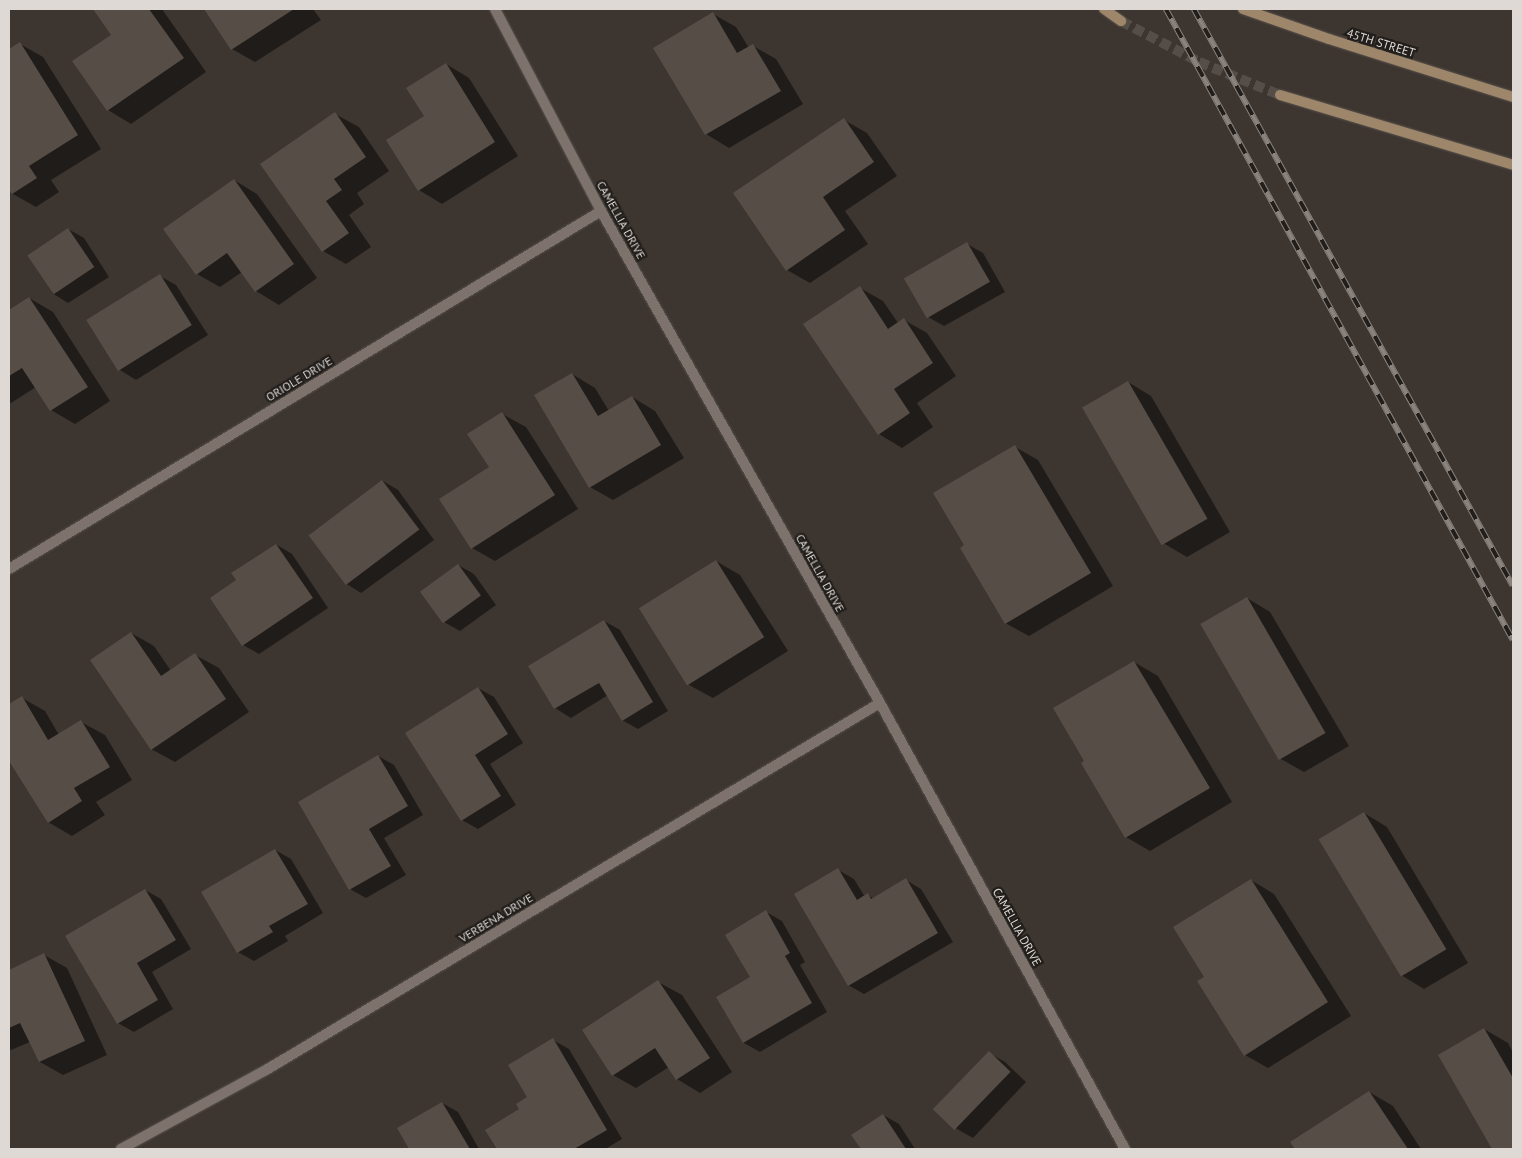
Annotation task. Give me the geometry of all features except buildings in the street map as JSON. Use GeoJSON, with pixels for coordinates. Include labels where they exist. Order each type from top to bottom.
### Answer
{"type":"FeatureCollection","features":[{"type":"Feature","properties":{"kind":"main road"},"geometry":{"type":"LineString","coordinates":[[1104,9],[1121,21]]}},
{"type":"Feature","properties":{"kind":"main road","name":"45TH STREET"},"geometry":{"type":"LineString","coordinates":[[1243,9],[1329,39],[1513,97]]}},
{"type":"Feature","properties":{"kind":"main road"},"geometry":{"type":"LineString","coordinates":[[1280,96],[1513,165]]}},
{"type":"Feature","properties":{"kind":"street","name":"CAMELLIA DRIVE"},"geometry":{"type":"LineString","coordinates":[[494,9],[602,211],[880,704],[1125,1149]]}},
{"type":"Feature","properties":{"kind":"street","name":"ORIOLE DRIVE"},"geometry":{"type":"LineString","coordinates":[[9,569],[602,211]]}},
{"type":"Feature","properties":{"kind":"street","name":"VERBENA DRIVE"},"geometry":{"type":"LineString","coordinates":[[121,1149],[266,1070],[880,704]]}},
{"type":"Feature","properties":{"kind":"tunnel"},"geometry":{"type":"LineString","coordinates":[[1121,21],[1199,62],[1280,95]]}},
{"type":"Feature","properties":{"kind":"railway"},"geometry":{"type":"LineString","coordinates":[[1166,9],[1513,640]]}},
{"type":"Feature","properties":{"kind":"railway"},"geometry":{"type":"LineString","coordinates":[[1194,9],[1513,586]]}}]}
